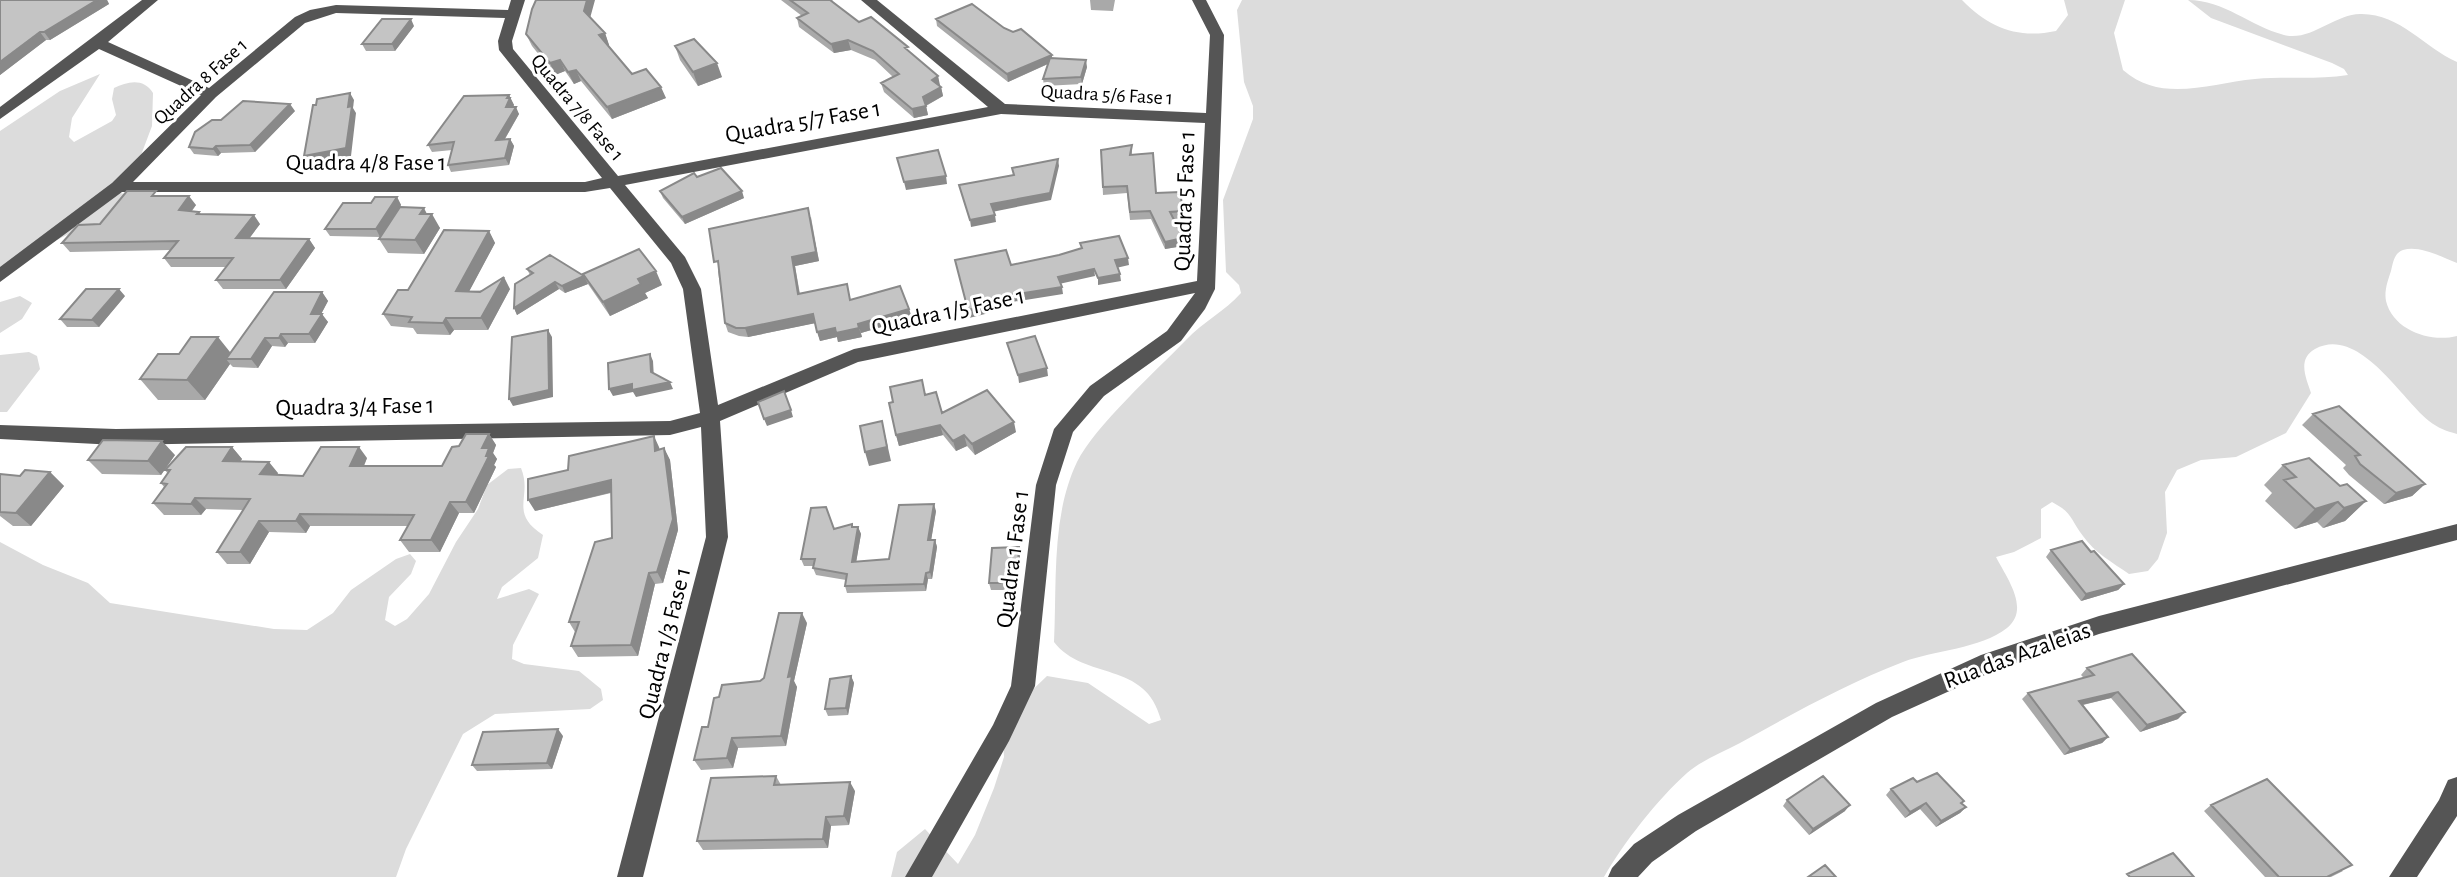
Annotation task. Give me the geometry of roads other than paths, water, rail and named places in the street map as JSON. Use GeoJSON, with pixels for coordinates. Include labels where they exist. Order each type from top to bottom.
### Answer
{"type":"FeatureCollection","features":[{"type":"Feature","properties":{"kind":"street"},"geometry":{"type":"LineString","coordinates":[[0,114],[151,0]]}},
{"type":"Feature","properties":{"kind":"street"},"geometry":{"type":"LineString","coordinates":[[868,0],[1001,109]]}},
{"type":"Feature","properties":{"kind":"street","name":"Quadra 5 Fase 1"},"geometry":{"type":"LineString","coordinates":[[1199,0],[1217,35],[1206,285]]}},
{"type":"Feature","properties":{"kind":"street","name":"Quadra 8 Fase 1"},"geometry":{"type":"LineString","coordinates":[[0,276],[118,187],[211,94],[288,29],[315,13],[336,9],[515,7]]}},
{"type":"Feature","properties":{"kind":"street","name":"Quadra 7/8 Fase 1"},"geometry":{"type":"LineString","coordinates":[[515,7],[505,41],[511,58],[679,261],[687,276],[692,289],[710,417]]}},
{"type":"Feature","properties":{"kind":"street"},"geometry":{"type":"LineString","coordinates":[[98,43],[211,94]]}},
{"type":"Feature","properties":{"kind":"street","name":"Quadra 5/6 Fase 1"},"geometry":{"type":"LineString","coordinates":[[1001,109],[1211,118]]}},
{"type":"Feature","properties":{"kind":"street","name":"Quadra 5/7 Fase 1"},"geometry":{"type":"LineString","coordinates":[[614,181],[1001,109]]}},
{"type":"Feature","properties":{"kind":"street","name":"Quadra 4/8 Fase 1"},"geometry":{"type":"LineString","coordinates":[[118,187],[585,187],[614,181]]}},
{"type":"Feature","properties":{"kind":"street","name":"Quadra 1/5 Fase 1"},"geometry":{"type":"LineString","coordinates":[[710,417],[854,356],[1206,285]]}},
{"type":"Feature","properties":{"kind":"street","name":"Quadra 1 Fase 1"},"geometry":{"type":"LineString","coordinates":[[918,877],[1001,733],[1023,686],[1046,485],[1064,429],[1097,391],[1174,336],[1199,305],[1206,285]]}},
{"type":"Feature","properties":{"kind":"street","name":"Quadra 3/4 Fase 1"},"geometry":{"type":"LineString","coordinates":[[0,432],[116,437],[670,428],[710,417]]}},
{"type":"Feature","properties":{"kind":"street","name":"Quadra 1/3 Fase 1"},"geometry":{"type":"LineString","coordinates":[[630,877],[717,537],[710,417]]}},
{"type":"Feature","properties":{"kind":"street","name":"Rua das Azaleias"},"geometry":{"type":"LineString","coordinates":[[1628,874],[1643,853],[1687,823],[1884,710],[1989,662],[2099,625],[2457,532]]}},
{"type":"Feature","properties":{"kind":"street"},"geometry":{"type":"LineString","coordinates":[[2402,877],[2448,808],[2457,788]]}}]}
